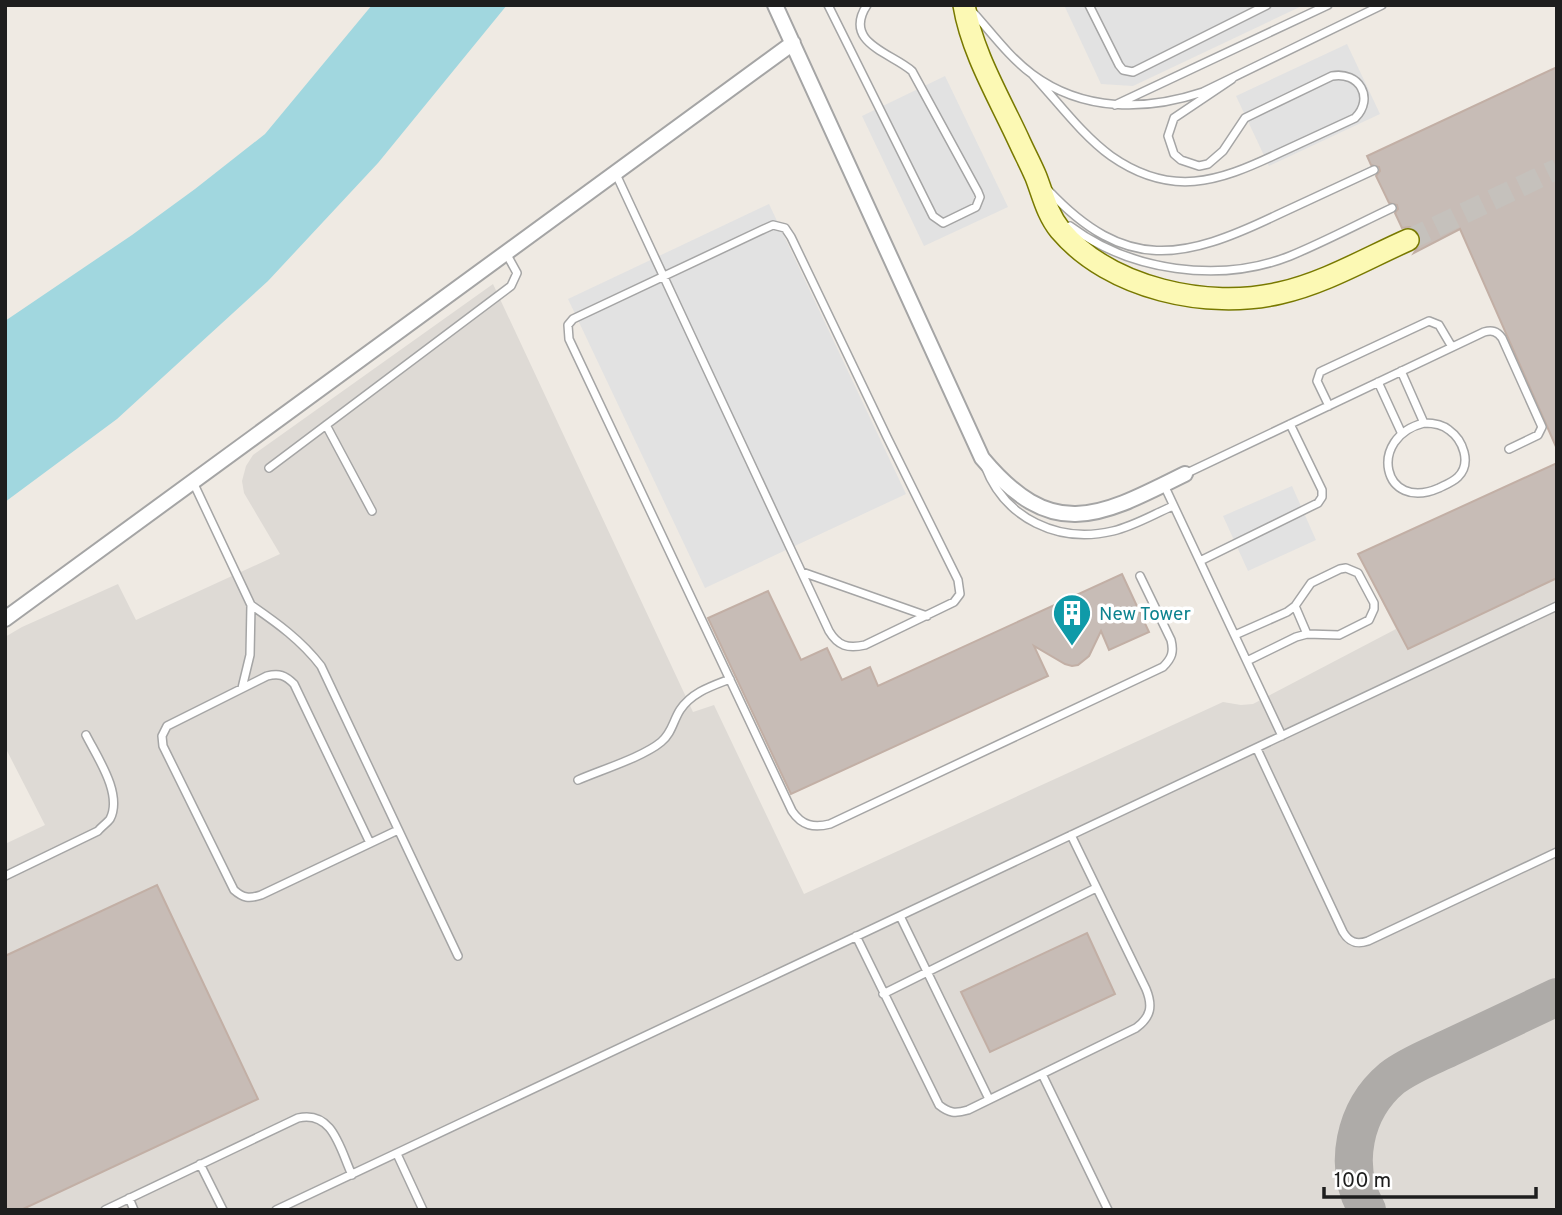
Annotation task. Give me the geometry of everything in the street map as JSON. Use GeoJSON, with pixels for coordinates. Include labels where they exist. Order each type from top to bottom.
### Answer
{"type":"FeatureCollection","features":[{"type":"Feature","properties":{"kind":"street"},"geometry":{"type":"LineString","coordinates":[[775,5],[982,458],[1004,485],[1032,504],[1064,513],[1081,514],[1114,508],[1185,474]]}},
{"type":"Feature","properties":{"kind":"street"},"geometry":{"type":"LineString","coordinates":[[964,9],[971,35],[1048,211],[1059,228],[1096,260],[1124,276],[1154,288],[1186,296],[1250,298],[1282,293],[1312,282],[1408,240]]}},
{"type":"Feature","properties":{"kind":"street"},"geometry":{"type":"LineString","coordinates":[[5,618],[793,43]]}},
{"type":"Feature","properties":{"kind":"lane"},"geometry":{"type":"LineString","coordinates":[[828,5],[933,216],[943,223],[949,222],[976,207],[978,192],[912,71],[903,63],[881,52],[864,37],[860,28],[867,5]]}},
{"type":"Feature","properties":{"kind":"lane"},"geometry":{"type":"LineString","coordinates":[[1089,5],[1119,65],[1133,72],[1267,5]]}},
{"type":"Feature","properties":{"kind":"lane"},"geometry":{"type":"LineString","coordinates":[[1114,106],[1328,5]]}},
{"type":"Feature","properties":{"kind":"lane"},"geometry":{"type":"LineString","coordinates":[[1033,75],[1081,98],[1114,106],[1136,107],[1179,100],[1232,79],[1382,5]]}},
{"type":"Feature","properties":{"kind":"lane"},"geometry":{"type":"LineString","coordinates":[[964,9],[1033,75],[1095,142],[1112,156],[1153,176],[1175,181],[1206,181],[1237,173],[1355,118],[1364,106],[1365,98],[1360,84],[1347,75],[1332,76],[1245,118],[1223,151],[1209,164],[1190,164],[1181,160],[1174,154],[1168,136],[1174,118],[1232,79]]}},
{"type":"Feature","properties":{"kind":"lane"},"geometry":{"type":"LineString","coordinates":[[1038,183],[1091,229],[1114,242],[1160,251],[1217,242],[1374,170]]}},
{"type":"Feature","properties":{"kind":"lane"},"geometry":{"type":"LineString","coordinates":[[615,172],[664,276],[829,631],[834,640],[842,646],[853,648],[865,645],[927,616],[954,602],[960,594],[958,580],[785,228],[774,225],[764,229],[664,276],[573,319],[568,325],[567,331],[792,811],[799,820],[820,827],[843,818],[1164,667],[1173,650],[1171,640],[1140,576]]}},
{"type":"Feature","properties":{"kind":"lane"},"geometry":{"type":"LineString","coordinates":[[1038,183],[1067,224],[1086,238],[1111,251],[1158,265],[1184,269],[1237,269],[1289,256],[1392,208]]}},
{"type":"Feature","properties":{"kind":"lane"},"geometry":{"type":"LineString","coordinates":[[1111,251],[1114,242]]}},
{"type":"Feature","properties":{"kind":"lane"},"geometry":{"type":"LineString","coordinates":[[269,468],[511,286],[517,273],[505,252]]}},
{"type":"Feature","properties":{"kind":"lane"},"geometry":{"type":"LineString","coordinates":[[1329,406],[1317,381],[1324,369],[1429,321],[1438,325],[1452,347]]}},
{"type":"Feature","properties":{"kind":"lane"},"geometry":{"type":"LineString","coordinates":[[1185,474],[1491,331],[1502,338],[1542,427],[1538,435],[1509,449]]}},
{"type":"Feature","properties":{"kind":"lane"},"geometry":{"type":"LineString","coordinates":[[1401,371],[1424,422]]}},
{"type":"Feature","properties":{"kind":"lane"},"geometry":{"type":"LineString","coordinates":[[1378,382],[1401,432]]}},
{"type":"Feature","properties":{"kind":"lane"},"geometry":{"type":"LineString","coordinates":[[1424,422],[1448,429],[1463,449],[1464,469],[1458,478],[1421,494],[1410,494],[1400,489],[1392,479],[1389,454],[1393,442],[1401,432],[1424,422]]}},
{"type":"Feature","properties":{"kind":"lane"},"geometry":{"type":"LineString","coordinates":[[1200,561],[1318,503],[1322,496],[1321,490],[1290,424]]}},
{"type":"Feature","properties":{"kind":"lane"},"geometry":{"type":"LineString","coordinates":[[326,425],[372,511]]}},
{"type":"Feature","properties":{"kind":"lane"},"geometry":{"type":"LineString","coordinates":[[982,458],[990,479],[1007,504],[1034,523],[1060,532],[1088,534],[1117,530],[1173,506]]}},
{"type":"Feature","properties":{"kind":"lane"},"geometry":{"type":"LineString","coordinates":[[193,481],[251,605],[250,655],[242,688]]}},
{"type":"Feature","properties":{"kind":"lane"},"geometry":{"type":"LineString","coordinates":[[1164,485],[1282,736]]}},
{"type":"Feature","properties":{"kind":"lane"},"geometry":{"type":"LineString","coordinates":[[1235,635],[1295,606],[1311,583],[1346,568],[1358,573],[1374,603],[1373,615],[1368,620],[1339,635],[1296,636],[1247,661]]}},
{"type":"Feature","properties":{"kind":"lane"},"geometry":{"type":"LineString","coordinates":[[802,572],[927,616]]}},
{"type":"Feature","properties":{"kind":"lane"},"geometry":{"type":"LineString","coordinates":[[251,605],[291,632],[308,648],[321,666],[458,956]]}},
{"type":"Feature","properties":{"kind":"lane"},"geometry":{"type":"LineString","coordinates":[[1295,606],[1307,634]]}},
{"type":"Feature","properties":{"kind":"lane"},"geometry":{"type":"LineString","coordinates":[[276,1210],[1557,607]]}},
{"type":"Feature","properties":{"kind":"lane"},"geometry":{"type":"LineString","coordinates":[[370,843],[294,684],[287,677],[277,674],[242,688],[167,726],[162,736],[163,746],[234,890],[241,897],[261,895],[398,830]]}},
{"type":"Feature","properties":{"kind":"lane"},"geometry":{"type":"LineString","coordinates":[[578,780],[659,744],[672,729],[681,709],[688,701],[699,692],[730,678]]}},
{"type":"Feature","properties":{"kind":"lane"},"geometry":{"type":"LineString","coordinates":[[5,876],[98,831],[109,819],[114,803],[111,787],[86,735]]}},
{"type":"Feature","properties":{"kind":"lane"},"geometry":{"type":"LineString","coordinates":[[1256,748],[1346,939],[1353,943],[1368,942],[1557,852]]}},
{"type":"Feature","properties":{"kind":"lane"},"geometry":{"type":"LineString","coordinates":[[856,936],[939,1105],[947,1111],[958,1113],[989,1099],[1136,1028],[1145,1021],[1150,1011],[1151,1000],[1071,835]]}},
{"type":"Feature","properties":{"kind":"lane"},"geometry":{"type":"LineString","coordinates":[[883,993],[1096,888]]}},
{"type":"Feature","properties":{"kind":"lane"},"geometry":{"type":"LineString","coordinates":[[900,916],[989,1099]]}},
{"type":"Feature","properties":{"kind":"lane"},"geometry":{"type":"LineString","coordinates":[[1042,1074],[1108,1210]]}},
{"type":"Feature","properties":{"kind":"lane"},"geometry":{"type":"LineString","coordinates":[[105,1210],[298,1118],[310,1115],[321,1119],[330,1128],[352,1175]]}},
{"type":"Feature","properties":{"kind":"lane"},"geometry":{"type":"LineString","coordinates":[[397,1154],[423,1210]]}},
{"type":"Feature","properties":{"kind":"lane"},"geometry":{"type":"LineString","coordinates":[[200,1164],[223,1210]]}},
{"type":"Feature","properties":{"kind":"lane"},"geometry":{"type":"LineString","coordinates":[[129,1198],[134,1210]]}},
{"type":"Feature","properties":{"kind":"shaded area"},"geometry":{"type":"Polygon","coordinates":[[[1064,5],[1304,5],[1133,86],[1101,84],[1064,5]]]}},
{"type":"Feature","properties":{"kind":"shaded area"},"geometry":{"type":"Polygon","coordinates":[[[1347,44],[1380,114],[1269,166],[1236,96],[1347,44]]]}},
{"type":"Feature","properties":{"kind":"shaded area"},"geometry":{"type":"Polygon","coordinates":[[[945,76],[1008,207],[924,246],[862,116],[945,76]]]}},
{"type":"Feature","properties":{"kind":"shaded area"},"geometry":{"type":"Polygon","coordinates":[[[769,204],[906,494],[705,588],[568,299],[769,204]]]}},
{"type":"Feature","properties":{"kind":"shaded area"},"geometry":{"type":"Polygon","coordinates":[[[493,284],[693,712],[714,705],[804,894],[1223,702],[1253,704],[1396,629],[1358,554],[1557,463],[1557,1210],[5,1210],[5,844],[45,825],[5,747],[5,637],[118,584],[136,620],[280,554],[244,493],[242,481],[246,466],[253,455],[493,284]]]}},
{"type":"Feature","properties":{"kind":"shaded area"},"geometry":{"type":"Polygon","coordinates":[[[1292,486],[1316,540],[1248,571],[1223,516],[1292,486]]]}},
{"type":"Feature","properties":{"kind":"water"},"geometry":{"type":"Polygon","coordinates":[[[372,5],[507,5],[378,163],[268,281],[117,419],[5,502],[5,321],[132,235],[265,134],[372,5]]]}},
{"type":"Feature","properties":{"kind":"building"},"geometry":{"type":"Polygon","coordinates":[[[1557,67],[1557,449],[1460,229],[1414,253],[1421,242],[1420,234],[1410,227],[1402,228],[1395,213],[1397,205],[1389,203],[1376,176],[1380,171],[1379,167],[1371,165],[1367,156],[1557,67]]]}},
{"type":"Feature","properties":{"kind":"building"},"geometry":{"type":"Polygon","coordinates":[[[1557,463],[1557,578],[1408,649],[1358,554],[1557,463]]]}},
{"type":"Feature","properties":{"kind":"building"},"geometry":{"type":"Polygon","coordinates":[[[1122,574],[1149,632],[1109,650],[1101,631],[1089,656],[1078,665],[1072,666],[1034,646],[1048,676],[791,794],[708,618],[768,591],[801,660],[827,648],[842,680],[870,667],[878,686],[1122,574]]]}},
{"type":"Feature","properties":{"kind":"building"},"geometry":{"type":"Polygon","coordinates":[[[157,885],[258,1099],[21,1210],[5,1210],[5,956],[157,885]]]}},
{"type":"Feature","properties":{"kind":"building"},"geometry":{"type":"Polygon","coordinates":[[[1087,933],[1115,994],[990,1052],[961,992],[1087,933]]]}},
{"type":"Feature","properties":{"kind":"taxiway"},"geometry":{"type":"LineString","coordinates":[[1367,1210],[1359,1193],[1354,1157],[1361,1122],[1379,1091],[1392,1078],[1412,1065],[1557,997]]}},
{"type":"Feature","properties":{"kind":"tunnel"},"geometry":{"type":"LineString","coordinates":[[1408,240],[1557,169]]}},
{"type":"Feature","properties":{"kind":"place","name":"New Tower"},"geometry":{"type":"Point","coordinates":[1072,647]}}]}
